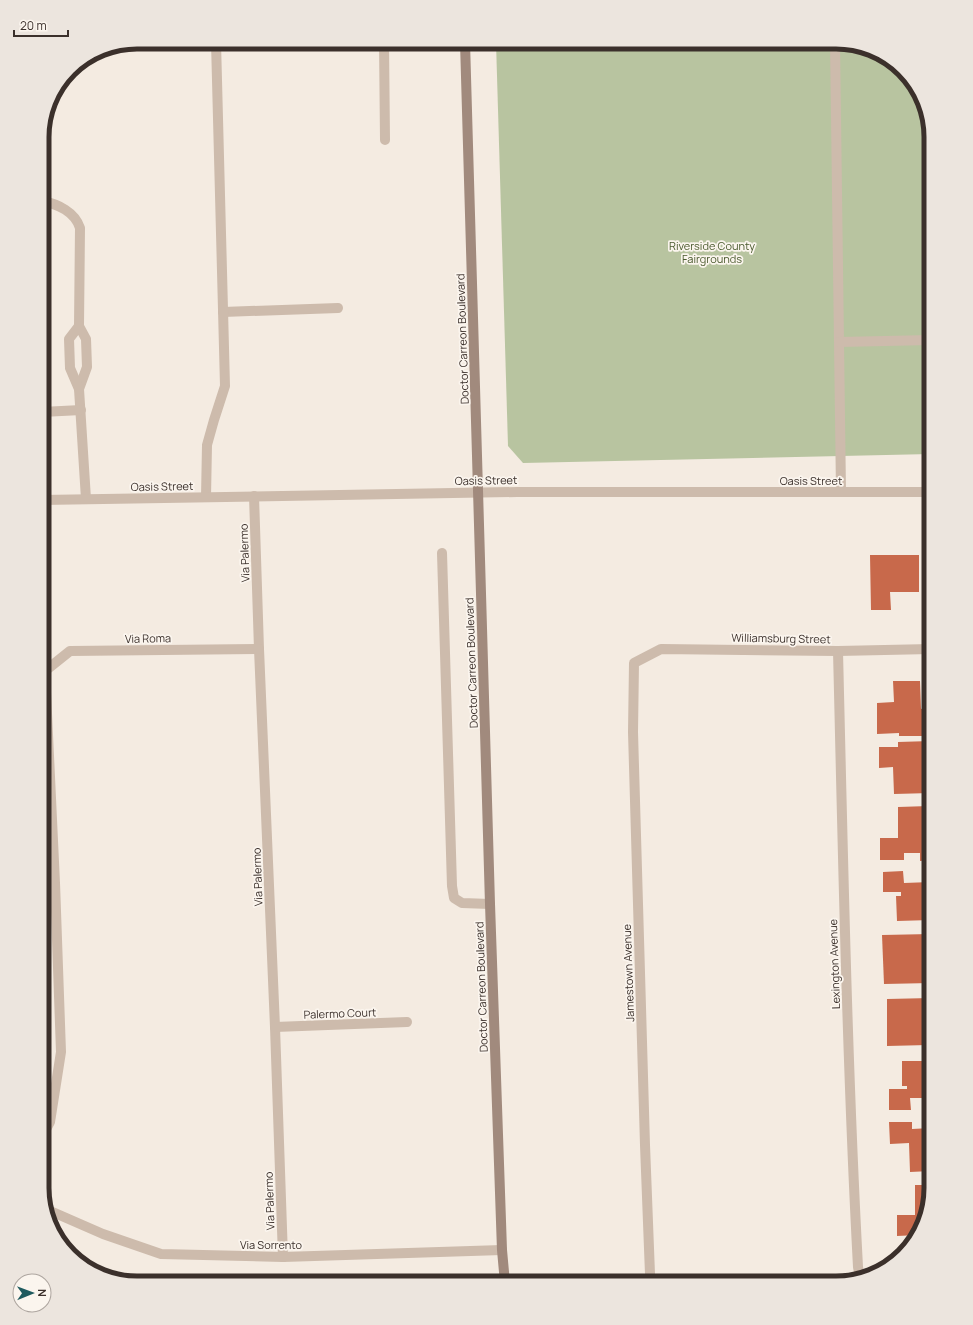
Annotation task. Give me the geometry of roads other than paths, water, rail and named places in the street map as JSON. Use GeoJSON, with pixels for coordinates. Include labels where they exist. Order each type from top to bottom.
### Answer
{"type":"FeatureCollection","features":[{"type":"Feature","properties":{"kind":"main road","name":"Doctor Carreon Boulevard"},"geometry":{"type":"LineString","coordinates":[[465,49],[490,904],[502,1250],[504,1276]]}},
{"type":"Feature","properties":{"kind":"street"},"geometry":{"type":"LineString","coordinates":[[206,497],[207,445],[225,386],[216,49]]}},
{"type":"Feature","properties":{"kind":"street"},"geometry":{"type":"LineString","coordinates":[[384,49],[386,140]]}},
{"type":"Feature","properties":{"kind":"street"},"geometry":{"type":"LineString","coordinates":[[835,49],[841,492]]}},
{"type":"Feature","properties":{"kind":"street"},"geometry":{"type":"LineString","coordinates":[[49,202],[56,204],[66,210],[74,217],[80,228],[79,326],[86,339],[87,367],[79,389]]}},
{"type":"Feature","properties":{"kind":"street"},"geometry":{"type":"LineString","coordinates":[[223,312],[338,308]]}},
{"type":"Feature","properties":{"kind":"street"},"geometry":{"type":"LineString","coordinates":[[79,326],[69,339],[70,368],[79,389],[86,499]]}},
{"type":"Feature","properties":{"kind":"street"},"geometry":{"type":"LineString","coordinates":[[839,342],[924,340]]}},
{"type":"Feature","properties":{"kind":"street"},"geometry":{"type":"LineString","coordinates":[[49,412],[81,410]]}},
{"type":"Feature","properties":{"kind":"street","name":"Oasis Street"},"geometry":{"type":"LineString","coordinates":[[49,500],[479,492],[924,492]]}},
{"type":"Feature","properties":{"kind":"street","name":"Via Palermo"},"geometry":{"type":"LineString","coordinates":[[254,496],[283,1257]]}},
{"type":"Feature","properties":{"kind":"street"},"geometry":{"type":"LineString","coordinates":[[442,553],[452,878],[454,898],[462,903],[490,904]]}},
{"type":"Feature","properties":{"kind":"street","name":"Williamsburg Street"},"geometry":{"type":"LineString","coordinates":[[634,663],[661,648],[838,651],[924,649]]}},
{"type":"Feature","properties":{"kind":"street","name":"Via Roma"},"geometry":{"type":"LineString","coordinates":[[49,668],[70,651],[259,649]]}},
{"type":"Feature","properties":{"kind":"street","name":"Lexington Avenue"},"geometry":{"type":"LineString","coordinates":[[838,651],[851,1139],[859,1273]]}},
{"type":"Feature","properties":{"kind":"street","name":"Jamestown Avenue"},"geometry":{"type":"LineString","coordinates":[[634,663],[634,732],[644,1129],[650,1276]]}},
{"type":"Feature","properties":{"kind":"street","name":"Via Roma"},"geometry":{"type":"LineString","coordinates":[[49,756],[55,883],[60,1052],[49,1124]]}},
{"type":"Feature","properties":{"kind":"street","name":"Palermo Court"},"geometry":{"type":"LineString","coordinates":[[275,1027],[406,1022]]}},
{"type":"Feature","properties":{"kind":"street","name":"Via Sorrento"},"geometry":{"type":"LineString","coordinates":[[52,1212],[103,1234],[161,1254],[283,1257],[502,1250]]}},
{"type":"Feature","properties":{"kind":"park label","name":"Riverside County Fairgrounds"},"geometry":{"type":"Point","coordinates":[712,251]}}]}
